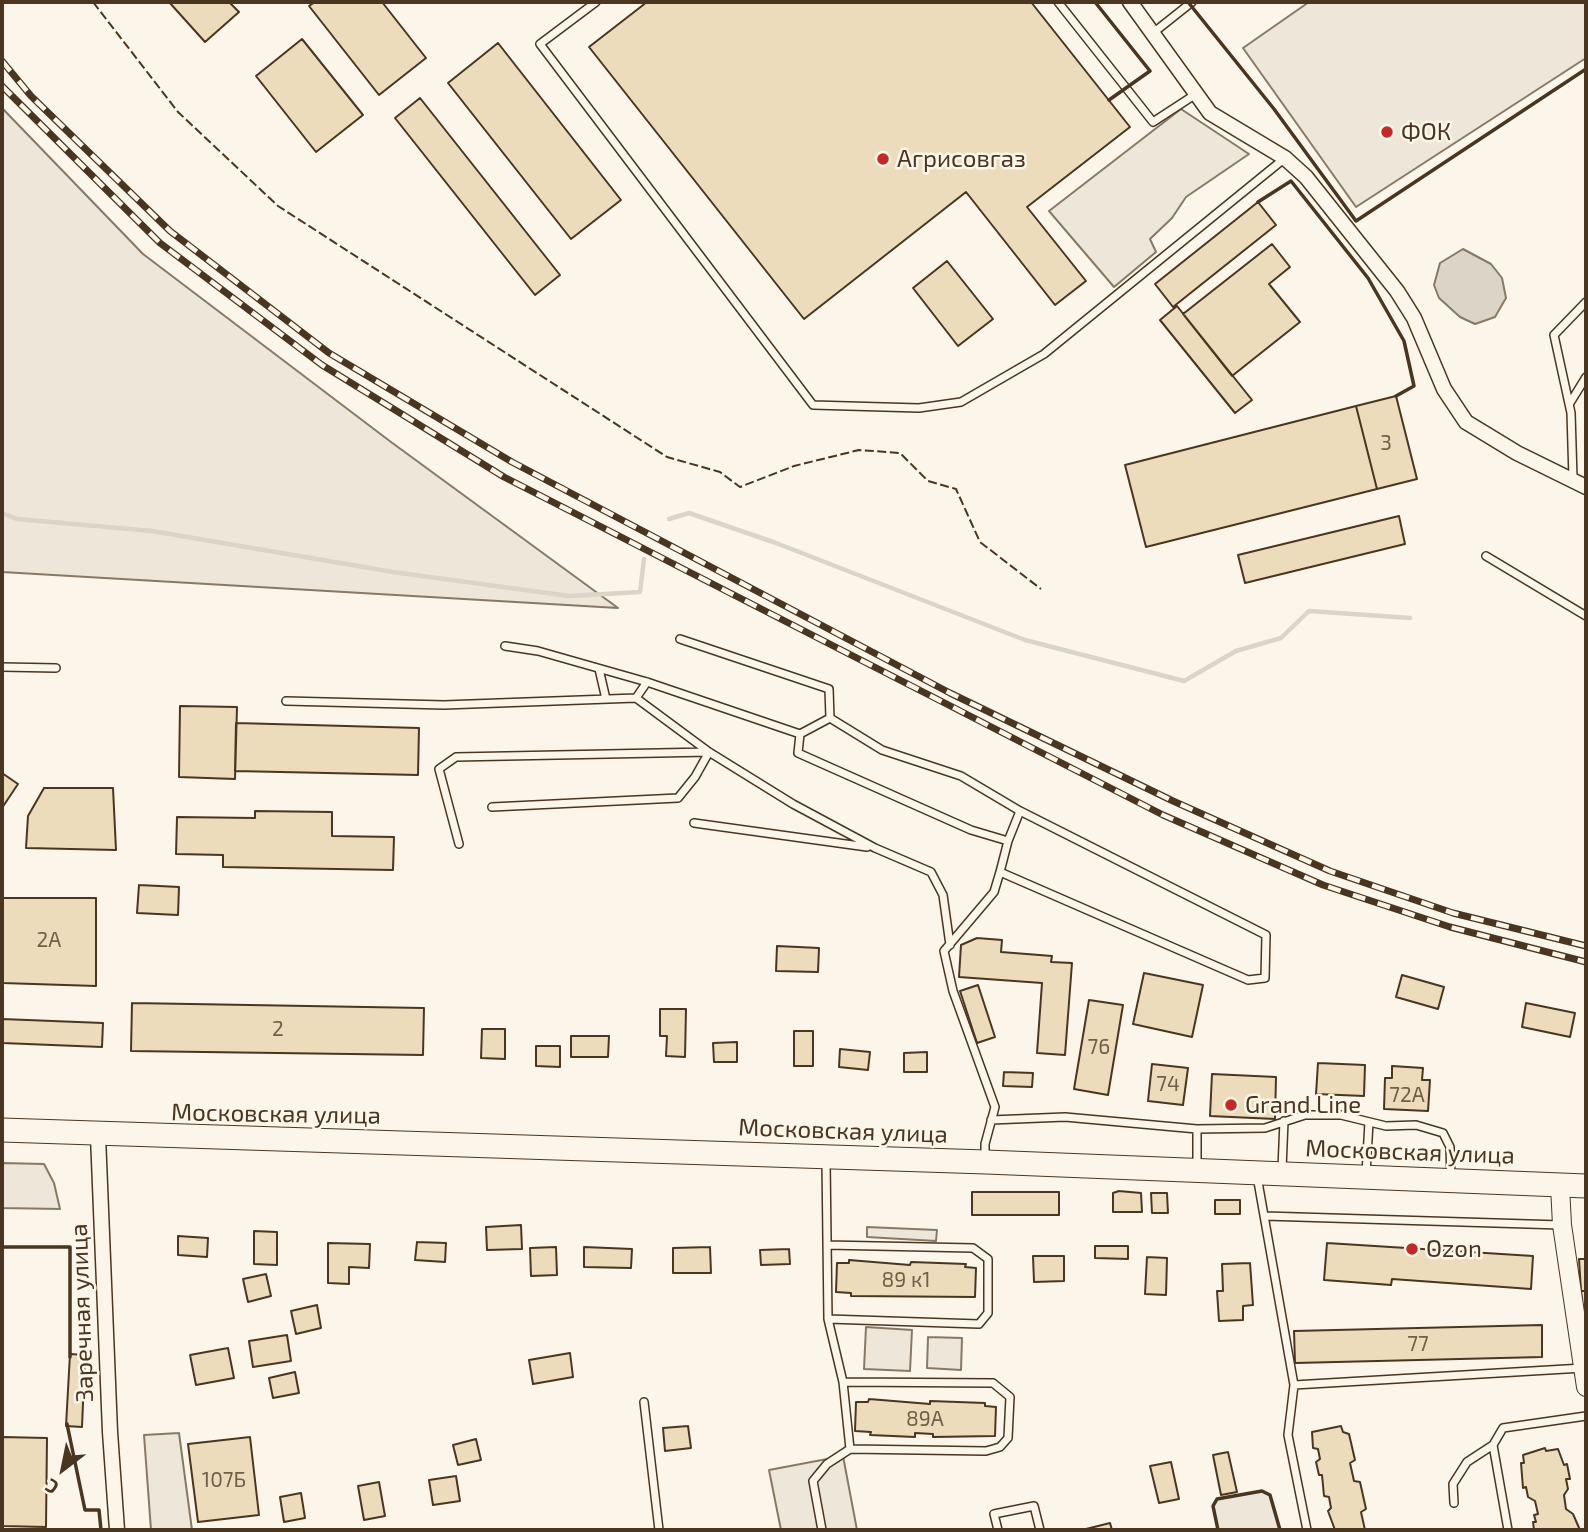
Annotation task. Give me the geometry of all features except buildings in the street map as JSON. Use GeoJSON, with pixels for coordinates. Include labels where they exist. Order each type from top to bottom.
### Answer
{"type":"FeatureCollection","features":[{"type":"Feature","properties":{"kind":"main road","name":"Московская улица"},"geometry":{"type":"LineString","coordinates":[[2,1130],[98,1136],[986,1162],[1586,1186]]}},
{"type":"Feature","properties":{"kind":"street"},"geometry":{"type":"LineString","coordinates":[[1130,2],[1210,113],[1285,158],[1306,177],[1397,291],[1414,318],[1444,389],[1466,422],[1517,453],[1573,478],[1586,487]]}},
{"type":"Feature","properties":{"kind":"street","name":"Заречная улица"},"geometry":{"type":"LineString","coordinates":[[98,1136],[110,1432],[117,1530]]}},
{"type":"Feature","properties":{"kind":"street"},"geometry":{"type":"LineString","coordinates":[[1560,1186],[1562,1225],[1586,1387]]}},
{"type":"Feature","properties":{"kind":"lane"},"geometry":{"type":"LineString","coordinates":[[596,2],[540,44],[813,405],[919,408],[961,401],[1044,354],[1285,158]]}},
{"type":"Feature","properties":{"kind":"lane"},"geometry":{"type":"LineString","coordinates":[[1058,2],[1153,122],[1196,94]]}},
{"type":"Feature","properties":{"kind":"lane"},"geometry":{"type":"LineString","coordinates":[[1153,33],[1192,2]]}},
{"type":"Feature","properties":{"kind":"lane"},"geometry":{"type":"LineString","coordinates":[[1573,478],[1569,403],[1554,335],[1586,302]]}},
{"type":"Feature","properties":{"kind":"lane"},"geometry":{"type":"LineString","coordinates":[[1569,403],[1586,377]]}},
{"type":"Feature","properties":{"kind":"lane"},"geometry":{"type":"LineString","coordinates":[[1486,556],[1586,617]]}},
{"type":"Feature","properties":{"kind":"lane"},"geometry":{"type":"LineString","coordinates":[[680,639],[829,689],[830,718]]}},
{"type":"Feature","properties":{"kind":"lane"},"geometry":{"type":"LineString","coordinates":[[505,646],[538,651],[647,682],[800,734],[830,718]]}},
{"type":"Feature","properties":{"kind":"lane"},"geometry":{"type":"LineString","coordinates":[[2,667],[56,668]]}},
{"type":"Feature","properties":{"kind":"lane"},"geometry":{"type":"LineString","coordinates":[[599,669],[606,699]]}},
{"type":"Feature","properties":{"kind":"lane"},"geometry":{"type":"LineString","coordinates":[[636,698],[647,682]]}},
{"type":"Feature","properties":{"kind":"lane"},"geometry":{"type":"LineString","coordinates":[[286,701],[444,705],[636,698],[709,752],[793,804],[875,848],[932,872],[943,895],[950,945]]}},
{"type":"Feature","properties":{"kind":"lane"},"geometry":{"type":"LineString","coordinates":[[830,718],[882,750],[961,776],[1020,811],[1266,935],[1265,978],[1248,980],[999,872]]}},
{"type":"Feature","properties":{"kind":"lane"},"geometry":{"type":"LineString","coordinates":[[800,734],[798,753],[960,825],[1008,841]]}},
{"type":"Feature","properties":{"kind":"lane"},"geometry":{"type":"LineString","coordinates":[[492,807],[678,798],[695,777],[709,752]]}},
{"type":"Feature","properties":{"kind":"lane"},"geometry":{"type":"LineString","coordinates":[[459,844],[439,769],[456,757],[709,752]]}},
{"type":"Feature","properties":{"kind":"lane"},"geometry":{"type":"LineString","coordinates":[[986,1162],[985,1144],[995,1107],[947,968],[944,951],[994,892],[1008,841],[1020,811]]}},
{"type":"Feature","properties":{"kind":"lane"},"geometry":{"type":"LineString","coordinates":[[694,823],[875,848]]}},
{"type":"Feature","properties":{"kind":"lane"},"geometry":{"type":"LineString","coordinates":[[991,1120],[1065,1117],[1197,1129],[1265,1128],[1317,1113],[1341,1115],[1386,1126],[1432,1128],[1443,1133],[1450,1147],[1451,1180]]}},
{"type":"Feature","properties":{"kind":"lane"},"geometry":{"type":"LineString","coordinates":[[1282,1173],[1284,1121]]}},
{"type":"Feature","properties":{"kind":"lane"},"geometry":{"type":"LineString","coordinates":[[1366,1176],[1369,1122]]}},
{"type":"Feature","properties":{"kind":"lane"},"geometry":{"type":"LineString","coordinates":[[1197,1129],[1197,1170]]}},
{"type":"Feature","properties":{"kind":"lane"},"geometry":{"type":"LineString","coordinates":[[825,1157],[828,1319],[843,1382],[850,1449]]}},
{"type":"Feature","properties":{"kind":"lane"},"geometry":{"type":"LineString","coordinates":[[1256,1172],[1294,1385],[1288,1435],[1307,1530]]}},
{"type":"Feature","properties":{"kind":"lane"},"geometry":{"type":"LineString","coordinates":[[1265,1216],[1562,1225]]}},
{"type":"Feature","properties":{"kind":"lane"},"geometry":{"type":"LineString","coordinates":[[827,1245],[973,1248],[988,1259],[988,1313],[979,1324],[828,1319]]}},
{"type":"Feature","properties":{"kind":"lane"},"geometry":{"type":"LineString","coordinates":[[1294,1385],[1583,1368]]}},
{"type":"Feature","properties":{"kind":"lane"},"geometry":{"type":"LineString","coordinates":[[822,1530],[813,1481],[827,1464],[850,1449],[986,1451],[1000,1447],[1008,1438],[1010,1397],[993,1383],[843,1382]]}},
{"type":"Feature","properties":{"kind":"lane"},"geometry":{"type":"LineString","coordinates":[[643,1402],[659,1530]]}},
{"type":"Feature","properties":{"kind":"lane"},"geometry":{"type":"LineString","coordinates":[[1454,1503],[1453,1484],[1466,1462],[1493,1445],[1503,1428],[1586,1416]]}},
{"type":"Feature","properties":{"kind":"lane"},"geometry":{"type":"LineString","coordinates":[[1493,1445],[1508,1530]]}},
{"type":"Feature","properties":{"kind":"lane"},"geometry":{"type":"LineString","coordinates":[[998,1530],[994,1514],[1034,1506],[1040,1530]]}},
{"type":"Feature","properties":{"kind":"shaded area","name":"ФОК"},"geometry":{"type":"Polygon","coordinates":[[[1309,2],[1586,2],[1586,58],[1356,207],[1243,48],[1309,2]]]}},
{"type":"Feature","properties":{"kind":"shaded area"},"geometry":{"type":"Polygon","coordinates":[[[2,108],[143,254],[391,442],[618,608],[2,572],[2,108]]]}},
{"type":"Feature","properties":{"kind":"shaded area"},"geometry":{"type":"Polygon","coordinates":[[[1181,109],[1249,154],[1186,197],[1172,218],[1150,239],[1156,252],[1114,287],[1049,211],[1181,109]]]}},
{"type":"Feature","properties":{"kind":"shaded area"},"geometry":{"type":"Polygon","coordinates":[[[1463,249],[1491,264],[1502,278],[1506,298],[1495,317],[1475,324],[1460,317],[1439,298],[1434,285],[1440,263],[1463,249]]]}},
{"type":"Feature","properties":{"kind":"shaded area"},"geometry":{"type":"Polygon","coordinates":[[[2,1163],[44,1164],[54,1183],[60,1209],[2,1208],[2,1163]]]}},
{"type":"Feature","properties":{"kind":"shaded area"},"geometry":{"type":"Polygon","coordinates":[[[867,1227],[937,1230],[936,1241],[867,1237],[867,1227]]]}},
{"type":"Feature","properties":{"kind":"shaded area"},"geometry":{"type":"Polygon","coordinates":[[[866,1327],[912,1330],[910,1371],[864,1369],[866,1327]]]}},
{"type":"Feature","properties":{"kind":"shaded area"},"geometry":{"type":"Polygon","coordinates":[[[928,1337],[962,1338],[961,1370],[927,1368],[928,1337]]]}},
{"type":"Feature","properties":{"kind":"shaded area"},"geometry":{"type":"Polygon","coordinates":[[[179,1433],[192,1530],[151,1530],[144,1435],[179,1433]]]}},
{"type":"Feature","properties":{"kind":"shaded area"},"geometry":{"type":"Polygon","coordinates":[[[843,1456],[857,1530],[781,1530],[769,1470],[843,1456]]]}},
{"type":"Feature","properties":{"kind":"shaded area"},"geometry":{"type":"Polygon","coordinates":[[[1262,1491],[1270,1495],[1280,1530],[1218,1530],[1213,1506],[1217,1499],[1262,1491]]]}},
{"type":"Feature","properties":{"kind":"waterway"},"geometry":{"type":"LineString","coordinates":[[2,513],[17,519],[152,531],[393,572],[569,596],[640,592],[644,559]]}},
{"type":"Feature","properties":{"kind":"waterway"},"geometry":{"type":"LineString","coordinates":[[669,519],[689,513],[776,543],[1025,640],[1184,681],[1236,651],[1281,638],[1309,611],[1410,618]]}},
{"type":"Feature","properties":{"kind":"railway"},"geometry":{"type":"LineString","coordinates":[[2,61],[31,96],[170,231],[329,353],[512,462],[950,693],[1173,801],[1330,871],[1453,913],[1586,946]]}},
{"type":"Feature","properties":{"kind":"railway"},"geometry":{"type":"LineString","coordinates":[[2,86],[160,243],[322,365],[504,477],[1163,815],[1323,885],[1450,927],[1586,962]]}},
{"type":"Feature","properties":{"kind":"fence"},"geometry":{"type":"LineString","coordinates":[[93,2],[178,112],[278,206],[667,457],[720,472],[740,487],[794,466],[859,450],[900,453],[928,481],[956,489],[980,542],[1041,589]]}},
{"type":"Feature","properties":{"kind":"wall"},"geometry":{"type":"LineString","coordinates":[[1095,2],[1150,71],[1109,100]]}},
{"type":"Feature","properties":{"kind":"wall"},"geometry":{"type":"LineString","coordinates":[[1188,2],[1274,109],[1356,221],[1586,69]]}},
{"type":"Feature","properties":{"kind":"wall"},"geometry":{"type":"LineString","coordinates":[[1258,202],[1291,181],[1368,278],[1404,341],[1414,386],[1396,396]]}},
{"type":"Feature","properties":{"kind":"wall"},"geometry":{"type":"LineString","coordinates":[[2,1247],[70,1247],[70,1357]]}},
{"type":"Feature","properties":{"kind":"wall"},"geometry":{"type":"LineString","coordinates":[[67,1424],[85,1510],[99,1510],[101,1530]]}},
{"type":"Feature","properties":{"kind":"wall"},"geometry":{"type":"LineString","coordinates":[[1218,1530],[1213,1506],[1217,1499],[1262,1491],[1270,1495],[1280,1530]]}},
{"type":"Feature","properties":{"kind":"place","name":"ФОК"},"geometry":{"type":"Point","coordinates":[1387,132]}},
{"type":"Feature","properties":{"kind":"place","name":"Агрисовгаз"},"geometry":{"type":"Point","coordinates":[883,159]}},
{"type":"Feature","properties":{"kind":"place","name":"Grand Line"},"geometry":{"type":"Point","coordinates":[1231,1105]}},
{"type":"Feature","properties":{"kind":"place","name":"Ozon"},"geometry":{"type":"Point","coordinates":[1412,1249]}}]}
